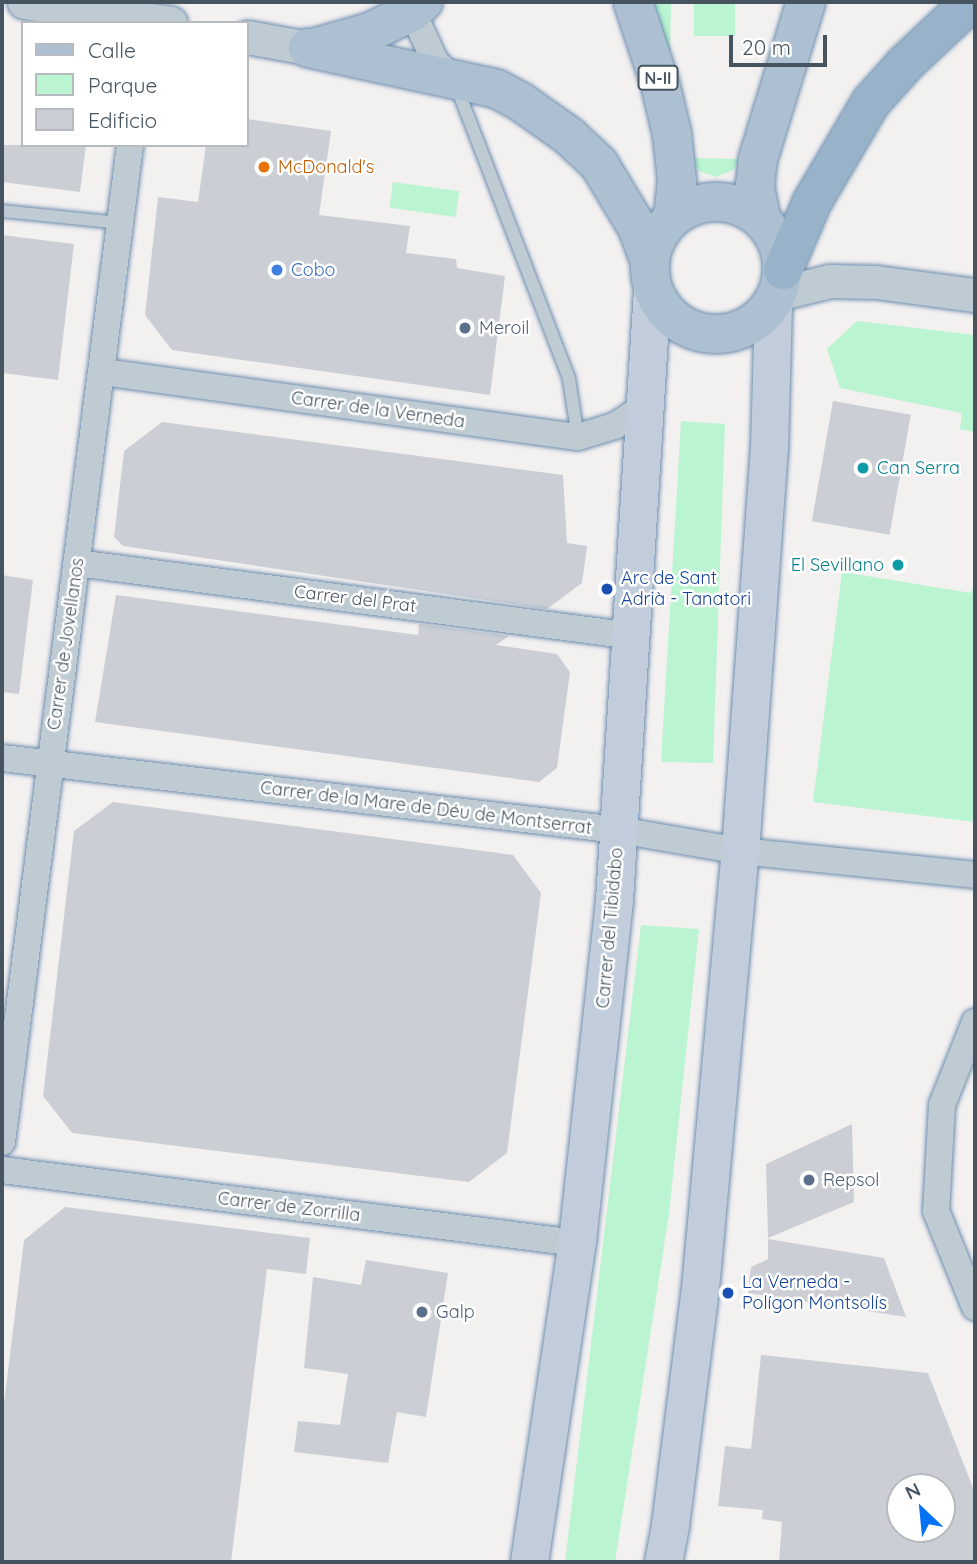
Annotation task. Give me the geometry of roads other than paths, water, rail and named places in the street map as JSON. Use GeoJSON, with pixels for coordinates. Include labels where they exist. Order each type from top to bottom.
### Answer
{"type":"FeatureCollection","features":[{"type":"Feature","properties":{"kind":"highway"},"geometry":{"type":"LineString","coordinates":[[777,289],[812,202],[871,102],[962,10]]}},
{"type":"Feature","properties":{"kind":"main road","name":"N-II"},"geometry":{"type":"LineString","coordinates":[[633,2],[660,83],[677,180],[673,216],[662,229],[651,275]]}},
{"type":"Feature","properties":{"kind":"main road"},"geometry":{"type":"LineString","coordinates":[[761,218],[755,186],[758,159],[806,2]]}},
{"type":"Feature","properties":{"kind":"main road"},"geometry":{"type":"LineString","coordinates":[[309,48],[370,32],[414,5]]}},
{"type":"Feature","properties":{"kind":"main road"},"geometry":{"type":"LineString","coordinates":[[309,48],[497,89],[569,136],[599,164],[621,197],[662,309],[678,323],[698,332],[719,334],[740,330],[758,319],[777,289]]}},
{"type":"Feature","properties":{"kind":"main road"},"geometry":{"type":"LineString","coordinates":[[663,1562],[700,1288],[740,851],[769,448],[778,242],[761,218],[741,205],[717,201],[694,204],[673,216]]}},
{"type":"Feature","properties":{"kind":"main road","name":"Carrer del Tibidabo"},"geometry":{"type":"LineString","coordinates":[[529,1562],[577,1243],[619,830],[633,636],[651,275]]}},
{"type":"Feature","properties":{"kind":"street"},"geometry":{"type":"LineString","coordinates":[[24,2],[152,16]]}},
{"type":"Feature","properties":{"kind":"street"},"geometry":{"type":"LineString","coordinates":[[414,5],[435,61],[454,81]]}},
{"type":"Feature","properties":{"kind":"street"},"geometry":{"type":"LineString","coordinates":[[248,37],[309,48]]}},
{"type":"Feature","properties":{"kind":"street","name":"Carrer de Jovellanos"},"geometry":{"type":"LineString","coordinates":[[2,1142],[49,765],[103,372],[130,147]]}},
{"type":"Feature","properties":{"kind":"street"},"geometry":{"type":"LineString","coordinates":[[777,289],[830,281],[876,282],[975,295]]}},
{"type":"Feature","properties":{"kind":"street","name":"Carrer de la Verneda"},"geometry":{"type":"LineString","coordinates":[[103,372],[578,437],[615,426],[646,405]]}},
{"type":"Feature","properties":{"kind":"street","name":"Carrer del Prat"},"geometry":{"type":"LineString","coordinates":[[77,563],[633,636]]}},
{"type":"Feature","properties":{"kind":"street","name":"Carrer de la Mare de Déu de Montserrat"},"geometry":{"type":"LineString","coordinates":[[2,758],[619,830],[740,851],[975,875]]}},
{"type":"Feature","properties":{"kind":"street"},"geometry":{"type":"LineString","coordinates":[[975,1022],[942,1105],[936,1211],[975,1307]]}},
{"type":"Feature","properties":{"kind":"street","name":"Carrer de Zorrilla"},"geometry":{"type":"LineString","coordinates":[[2,1170],[577,1243]]}},
{"type":"Feature","properties":{"kind":"lane"},"geometry":{"type":"LineString","coordinates":[[454,81],[569,379],[578,437]]}},
{"type":"Feature","properties":{"kind":"lane"},"geometry":{"type":"LineString","coordinates":[[2,211],[120,223]]}},
{"type":"Feature","properties":{"kind":"place","name":"McDonald's"},"geometry":{"type":"Point","coordinates":[264,167]}},
{"type":"Feature","properties":{"kind":"place","name":"Cobo"},"geometry":{"type":"Point","coordinates":[277,270]}},
{"type":"Feature","properties":{"kind":"place","name":"Meroil"},"geometry":{"type":"Point","coordinates":[465,328]}},
{"type":"Feature","properties":{"kind":"place","name":"Can Serra"},"geometry":{"type":"Point","coordinates":[863,468]}},
{"type":"Feature","properties":{"kind":"place","name":"El Sevillano"},"geometry":{"type":"Point","coordinates":[898,565]}},
{"type":"Feature","properties":{"kind":"place","name":"Arc de Sant Adrià - Tanatori"},"geometry":{"type":"Point","coordinates":[607,589]}},
{"type":"Feature","properties":{"kind":"place","name":"Repsol"},"geometry":{"type":"Point","coordinates":[809,1180]}},
{"type":"Feature","properties":{"kind":"place","name":"La Verneda - Polígon Montsolís"},"geometry":{"type":"Point","coordinates":[728,1293]}},
{"type":"Feature","properties":{"kind":"place","name":"Galp"},"geometry":{"type":"Point","coordinates":[422,1312]}}]}
